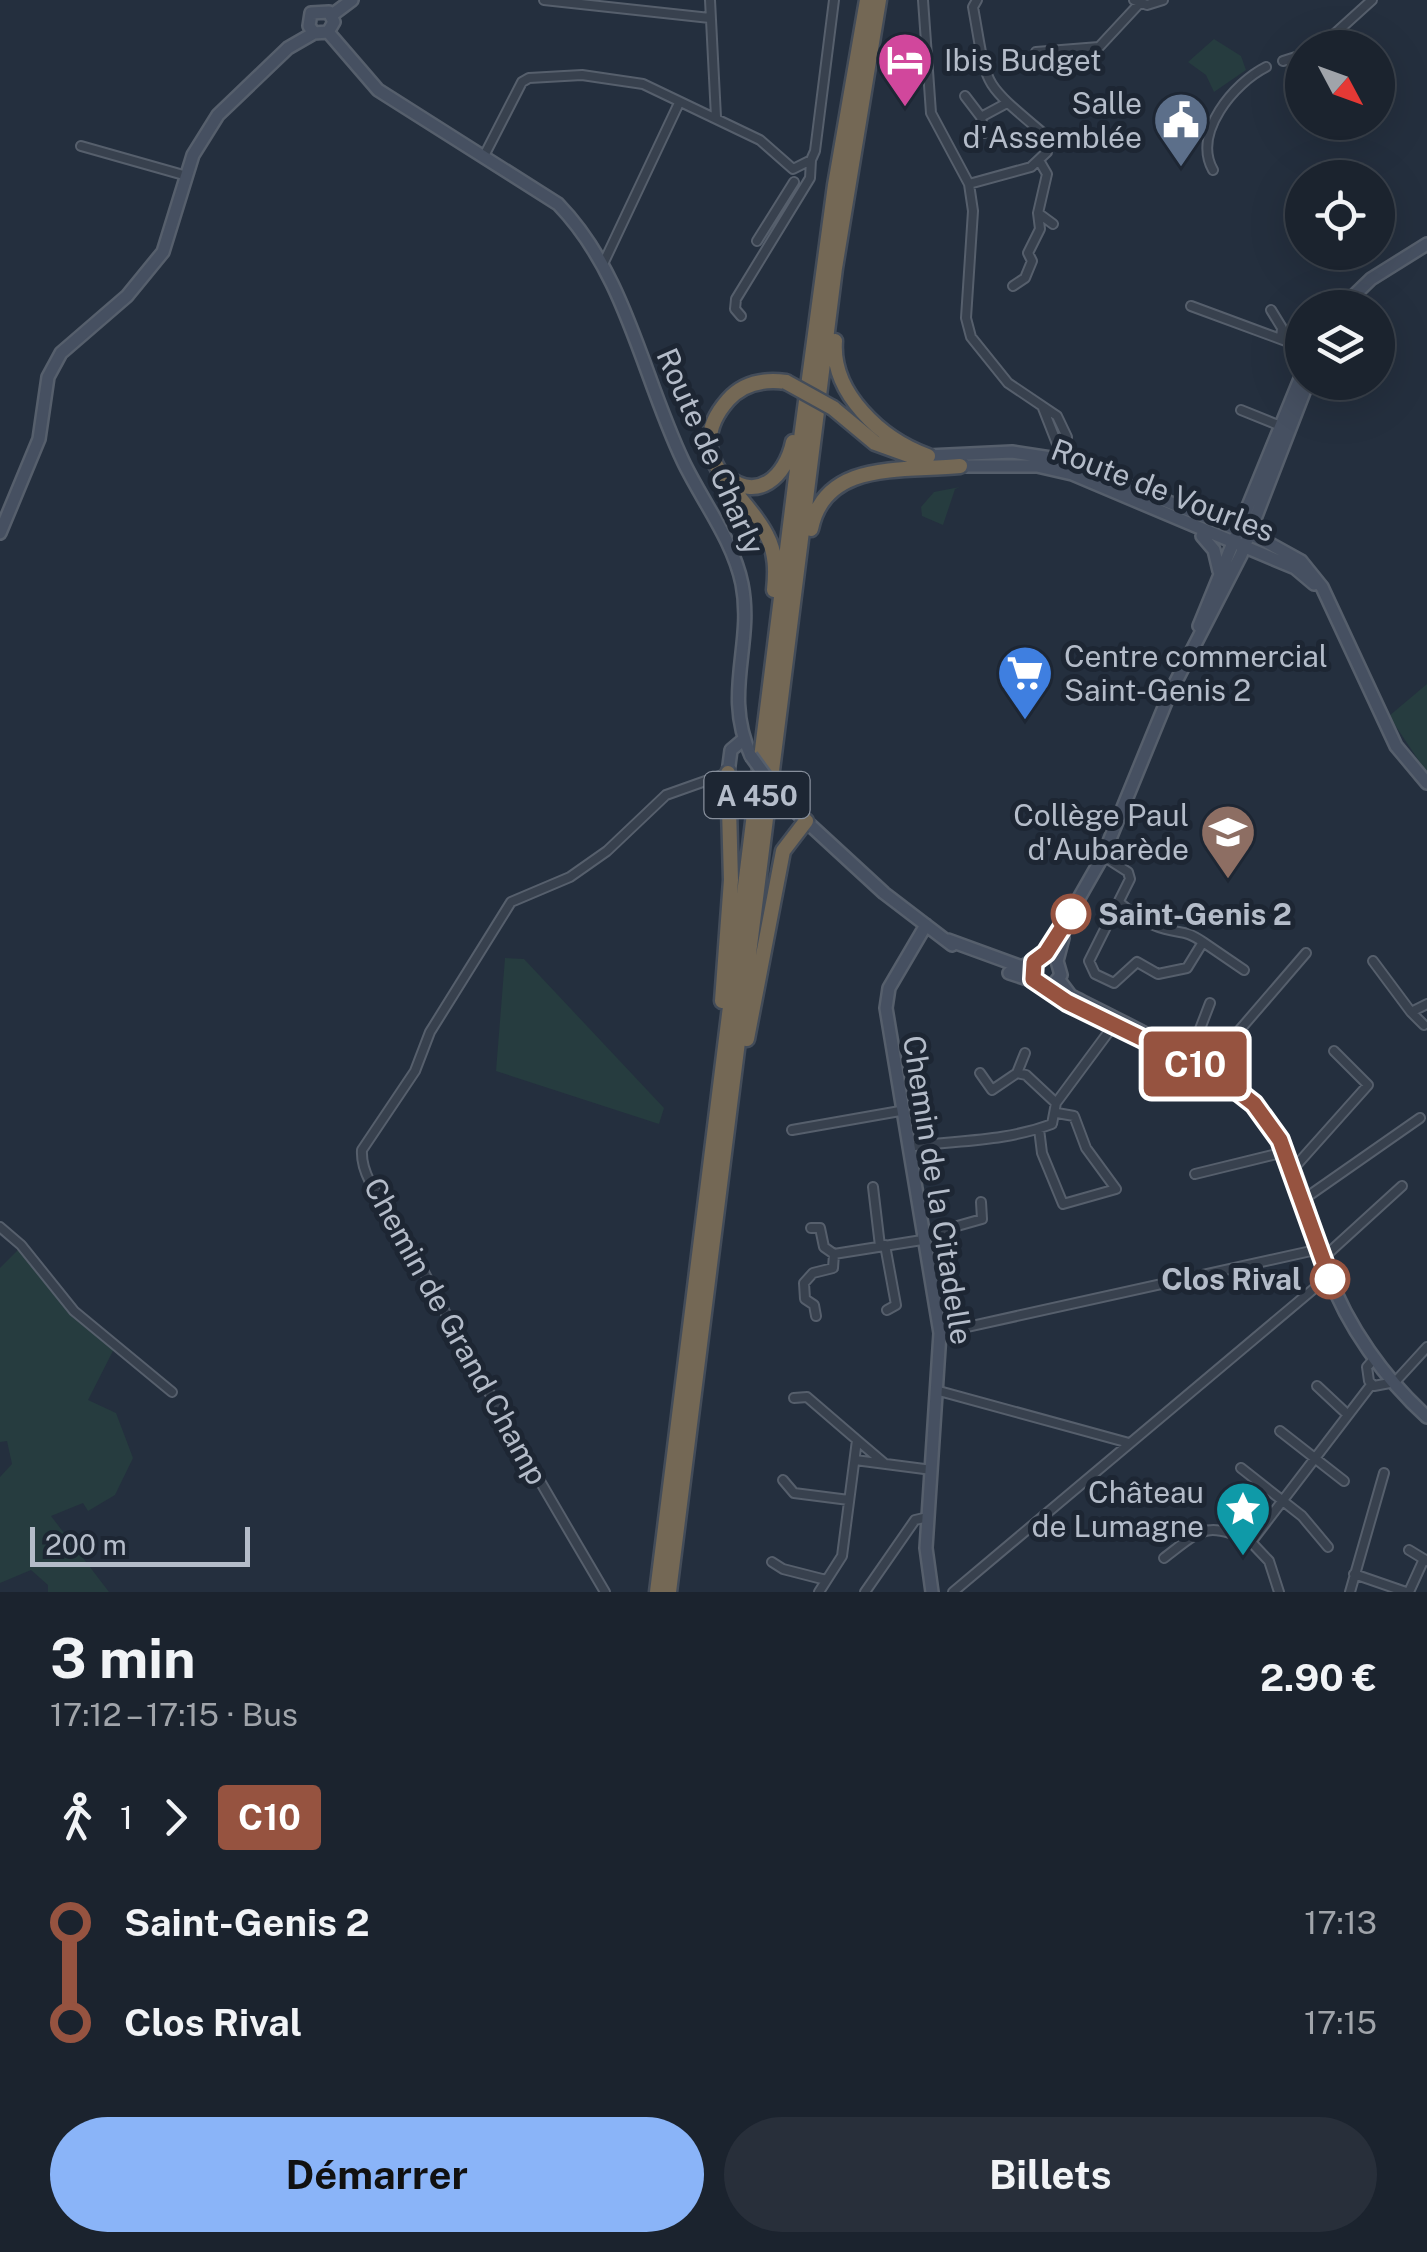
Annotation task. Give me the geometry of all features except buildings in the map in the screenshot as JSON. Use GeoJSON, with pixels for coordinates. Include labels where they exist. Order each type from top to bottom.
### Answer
{"type":"FeatureCollection","features":[{"type":"Feature","properties":{"kind":"highway","name":"A 450"},"geometry":{"type":"LineString","coordinates":[[657,1592],[835,185],[867,0]]}},
{"type":"Feature","properties":{"kind":"highway","name":"A 450"},"geometry":{"type":"LineString","coordinates":[[669,1592],[836,268],[879,0]]}},
{"type":"Feature","properties":{"kind":"highway"},"geometry":{"type":"LineString","coordinates":[[836,268],[840,280],[834,356],[840,383],[895,438],[924,458]]}},
{"type":"Feature","properties":{"kind":"highway"},"geometry":{"type":"LineString","coordinates":[[716,462],[740,485],[756,488],[778,478],[792,447],[804,374],[811,369]]}},
{"type":"Feature","properties":{"kind":"highway"},"geometry":{"type":"LineString","coordinates":[[774,664],[769,654],[775,575],[772,549],[761,525],[722,481],[716,462],[713,426],[725,404],[752,384],[786,382],[833,408],[875,442],[960,466]]}},
{"type":"Feature","properties":{"kind":"highway"},"geometry":{"type":"LineString","coordinates":[[792,615],[799,604],[814,516],[833,487],[858,475],[960,466]]}},
{"type":"Feature","properties":{"kind":"highway"},"geometry":{"type":"LineString","coordinates":[[720,1093],[714,1084],[730,893],[728,772]]}},
{"type":"Feature","properties":{"kind":"highway"},"geometry":{"type":"LineString","coordinates":[[734,1076],[741,1066],[783,851],[806,821]]}},
{"type":"Feature","properties":{"kind":"street"},"geometry":{"type":"LineString","coordinates":[[332,15],[352,0]]}},
{"type":"Feature","properties":{"kind":"street"},"geometry":{"type":"LineString","coordinates":[[544,0],[710,18]]}},
{"type":"Feature","properties":{"kind":"street"},"geometry":{"type":"LineString","coordinates":[[710,0],[716,117]]}},
{"type":"Feature","properties":{"kind":"street"},"geometry":{"type":"LineString","coordinates":[[741,316],[735,309],[736,299],[810,178],[834,0]]}},
{"type":"Feature","properties":{"kind":"street","name":"Route de Vourles"},"geometry":{"type":"LineString","coordinates":[[922,0],[932,113],[969,184],[973,211],[966,318],[972,337],[1008,383],[1057,416],[1067,437],[1064,460]]}},
{"type":"Feature","properties":{"kind":"street"},"geometry":{"type":"LineString","coordinates":[[969,184],[1040,162],[1047,152],[1044,134],[994,93],[984,76],[973,7],[977,0]]}},
{"type":"Feature","properties":{"kind":"street"},"geometry":{"type":"LineString","coordinates":[[1036,52],[1099,47],[1136,2],[1163,0]]}},
{"type":"Feature","properties":{"kind":"street"},"geometry":{"type":"LineString","coordinates":[[1342,30],[1372,0]]}},
{"type":"Feature","properties":{"kind":"street"},"geometry":{"type":"LineString","coordinates":[[0,533],[39,440],[48,377],[61,352],[127,296],[164,252],[193,155],[218,115],[288,48],[314,33],[328,32],[334,22],[332,15],[312,6],[308,26],[314,33]]}},
{"type":"Feature","properties":{"kind":"street","name":"Route de Charly"},"geometry":{"type":"LineString","coordinates":[[328,32],[378,90],[558,204],[583,229],[604,262],[682,458],[730,550],[742,585],[744,618],[736,704],[748,749],[784,800],[884,893],[948,940],[1009,973],[1054,983]]}},
{"type":"Feature","properties":{"kind":"street"},"geometry":{"type":"LineString","coordinates":[[1213,170],[1208,148],[1220,111],[1237,86],[1266,67]]}},
{"type":"Feature","properties":{"kind":"street"},"geometry":{"type":"LineString","coordinates":[[484,156],[518,88],[529,78],[614,78],[643,84],[760,140],[793,169],[794,182],[757,241]]}},
{"type":"Feature","properties":{"kind":"street"},"geometry":{"type":"LineString","coordinates":[[965,96],[981,118],[984,133]]}},
{"type":"Feature","properties":{"kind":"street"},"geometry":{"type":"LineString","coordinates":[[604,262],[679,103]]}},
{"type":"Feature","properties":{"kind":"street"},"geometry":{"type":"LineString","coordinates":[[981,118],[1008,103]]}},
{"type":"Feature","properties":{"kind":"street"},"geometry":{"type":"LineString","coordinates":[[81,146],[187,176]]}},
{"type":"Feature","properties":{"kind":"street"},"geometry":{"type":"LineString","coordinates":[[793,169],[811,160]]}},
{"type":"Feature","properties":{"kind":"street"},"geometry":{"type":"LineString","coordinates":[[1013,286],[1025,278],[1032,261],[1028,254],[1040,229],[1038,213],[1048,174],[1040,162]]}},
{"type":"Feature","properties":{"kind":"street"},"geometry":{"type":"LineString","coordinates":[[794,182],[801,190]]}},
{"type":"Feature","properties":{"kind":"street"},"geometry":{"type":"LineString","coordinates":[[1038,213],[1053,224]]}},
{"type":"Feature","properties":{"kind":"street"},"geometry":{"type":"LineString","coordinates":[[1360,290],[1427,244]]}},
{"type":"Feature","properties":{"kind":"street"},"geometry":{"type":"LineString","coordinates":[[1370,290],[1427,253]]}},
{"type":"Feature","properties":{"kind":"street"},"geometry":{"type":"LineString","coordinates":[[1191,306],[1285,341]]}},
{"type":"Feature","properties":{"kind":"street"},"geometry":{"type":"LineString","coordinates":[[1271,310],[1282,328],[1280,339]]}},
{"type":"Feature","properties":{"kind":"street","name":"Route de Vourles"},"geometry":{"type":"LineString","coordinates":[[1038,400],[1056,432],[1064,460]]}},
{"type":"Feature","properties":{"kind":"street"},"geometry":{"type":"LineString","coordinates":[[1240,539],[1294,400]]}},
{"type":"Feature","properties":{"kind":"street"},"geometry":{"type":"LineString","coordinates":[[1299,400],[1260,476],[1257,498],[1105,857],[1060,942],[1054,983],[1067,1002],[1116,1022],[1206,1069],[1254,1104],[1293,1169],[1329,1276],[1375,1358],[1425,1412]]}},
{"type":"Feature","properties":{"kind":"street"},"geometry":{"type":"LineString","coordinates":[[1241,410],[1286,428]]}},
{"type":"Feature","properties":{"kind":"street","name":"Route de Vourles"},"geometry":{"type":"LineString","coordinates":[[960,466],[1037,461],[1050,448],[1056,432]]}},
{"type":"Feature","properties":{"kind":"street","name":"Route de Vourles"},"geometry":{"type":"LineString","coordinates":[[924,458],[1037,461],[1194,526],[1278,554],[1305,575],[1330,606],[1390,734],[1427,783]]}},
{"type":"Feature","properties":{"kind":"street"},"geometry":{"type":"LineString","coordinates":[[1037,461],[1064,460],[1072,474]]}},
{"type":"Feature","properties":{"kind":"street","name":"Route de Vourles"},"geometry":{"type":"LineString","coordinates":[[1064,460],[1209,519],[1240,539]]}},
{"type":"Feature","properties":{"kind":"street"},"geometry":{"type":"LineString","coordinates":[[1101,474],[1110,490]]}},
{"type":"Feature","properties":{"kind":"street"},"geometry":{"type":"LineString","coordinates":[[1223,580],[1247,564],[1278,554],[1265,530],[1258,497],[1260,476]]}},
{"type":"Feature","properties":{"kind":"street"},"geometry":{"type":"LineString","coordinates":[[1209,519],[1236,512],[1258,497]]}},
{"type":"Feature","properties":{"kind":"street"},"geometry":{"type":"LineString","coordinates":[[1179,519],[1208,541],[1223,580]]}},
{"type":"Feature","properties":{"kind":"street"},"geometry":{"type":"LineString","coordinates":[[728,772],[748,749]]}},
{"type":"Feature","properties":{"kind":"street","name":"Chemin de Grand Champ"},"geometry":{"type":"LineString","coordinates":[[605,1592],[443,1315],[404,1233],[367,1176],[362,1157],[365,1143],[415,1071],[430,1032],[511,902],[570,877],[607,851],[666,796],[728,772]]}},
{"type":"Feature","properties":{"kind":"street"},"geometry":{"type":"LineString","coordinates":[[1105,857],[1130,875],[1121,904],[1090,960],[1101,979],[1118,982],[1137,962],[1158,974],[1182,972],[1204,942]]}},
{"type":"Feature","properties":{"kind":"street"},"geometry":{"type":"LineString","coordinates":[[1033,979],[1038,959],[1105,857]]}},
{"type":"Feature","properties":{"kind":"street"},"geometry":{"type":"LineString","coordinates":[[1121,904],[1136,916],[1165,929],[1184,929],[1244,970]]}},
{"type":"Feature","properties":{"kind":"street","name":"Chemin de la Citadelle"},"geometry":{"type":"LineString","coordinates":[[926,925],[889,988],[886,1008],[940,1333],[926,1548],[932,1592]]}},
{"type":"Feature","properties":{"kind":"street","name":"Route de Charly"},"geometry":{"type":"LineString","coordinates":[[948,940],[1011,966],[1038,959],[1057,961]]}},
{"type":"Feature","properties":{"kind":"street"},"geometry":{"type":"LineString","coordinates":[[1206,1069],[1306,953]]}},
{"type":"Feature","properties":{"kind":"street"},"geometry":{"type":"LineString","coordinates":[[1373,961],[1424,1025]]}},
{"type":"Feature","properties":{"kind":"street"},"geometry":{"type":"LineString","coordinates":[[1188,1060],[1210,1004]]}},
{"type":"Feature","properties":{"kind":"street"},"geometry":{"type":"LineString","coordinates":[[1410,1012],[1427,1004]]}},
{"type":"Feature","properties":{"kind":"street"},"geometry":{"type":"LineString","coordinates":[[907,1147],[953,1140],[970,1143],[1052,1124],[1057,1108],[1116,1022]]}},
{"type":"Feature","properties":{"kind":"street"},"geometry":{"type":"LineString","coordinates":[[1293,1169],[1368,1085],[1334,1051]]}},
{"type":"Feature","properties":{"kind":"street"},"geometry":{"type":"LineString","coordinates":[[980,1073],[992,1090],[1017,1073],[1025,1053]]}},
{"type":"Feature","properties":{"kind":"street"},"geometry":{"type":"LineString","coordinates":[[1017,1073],[1026,1076],[1057,1108],[1074,1116],[1086,1148],[1116,1189],[1063,1204],[1047,1167],[1039,1129]]}},
{"type":"Feature","properties":{"kind":"street"},"geometry":{"type":"LineString","coordinates":[[792,1130],[900,1110]]}},
{"type":"Feature","properties":{"kind":"street"},"geometry":{"type":"LineString","coordinates":[[1304,1199],[1420,1118]]}},
{"type":"Feature","properties":{"kind":"street"},"geometry":{"type":"LineString","coordinates":[[1195,1174],[1285,1152]]}},
{"type":"Feature","properties":{"kind":"street"},"geometry":{"type":"LineString","coordinates":[[873,1186],[896,1306],[886,1310]]}},
{"type":"Feature","properties":{"kind":"street"},"geometry":{"type":"LineString","coordinates":[[940,1333],[1321,1253],[1402,1186]]}},
{"type":"Feature","properties":{"kind":"street"},"geometry":{"type":"LineString","coordinates":[[810,1228],[820,1228],[824,1246],[834,1254],[922,1238],[982,1219],[981,1202]]}},
{"type":"Feature","properties":{"kind":"street"},"geometry":{"type":"LineString","coordinates":[[0,1228],[21,1245],[74,1311],[172,1392]]}},
{"type":"Feature","properties":{"kind":"street"},"geometry":{"type":"LineString","coordinates":[[816,1316],[814,1305],[805,1299],[804,1284],[813,1273],[833,1268],[834,1254]]}},
{"type":"Feature","properties":{"kind":"street"},"geometry":{"type":"LineString","coordinates":[[953,1592],[1329,1276]]}},
{"type":"Feature","properties":{"kind":"street"},"geometry":{"type":"LineString","coordinates":[[1251,1542],[1371,1384],[1395,1382],[1427,1347]]}},
{"type":"Feature","properties":{"kind":"street"},"geometry":{"type":"LineString","coordinates":[[1371,1384],[1367,1367],[1375,1358]]}},
{"type":"Feature","properties":{"kind":"street"},"geometry":{"type":"LineString","coordinates":[[1316,1386],[1348,1415]]}},
{"type":"Feature","properties":{"kind":"street"},"geometry":{"type":"LineString","coordinates":[[939,1391],[1129,1443]]}},
{"type":"Feature","properties":{"kind":"street"},"geometry":{"type":"LineString","coordinates":[[794,1398],[807,1396],[884,1464]]}},
{"type":"Feature","properties":{"kind":"street"},"geometry":{"type":"LineString","coordinates":[[1280,1431],[1344,1481]]}},
{"type":"Feature","properties":{"kind":"street"},"geometry":{"type":"LineString","coordinates":[[819,1592],[842,1556],[857,1440]]}},
{"type":"Feature","properties":{"kind":"street"},"geometry":{"type":"LineString","coordinates":[[856,1460],[932,1470]]}},
{"type":"Feature","properties":{"kind":"street"},"geometry":{"type":"LineString","coordinates":[[1240,1468],[1283,1500],[1328,1546]]}},
{"type":"Feature","properties":{"kind":"street"},"geometry":{"type":"LineString","coordinates":[[1350,1592],[1384,1473]]}},
{"type":"Feature","properties":{"kind":"street"},"geometry":{"type":"LineString","coordinates":[[784,1480],[794,1493],[849,1500]]}},
{"type":"Feature","properties":{"kind":"street"},"geometry":{"type":"LineString","coordinates":[[866,1592],[915,1520],[928,1516]]}},
{"type":"Feature","properties":{"kind":"street"},"geometry":{"type":"LineString","coordinates":[[1164,1558],[1203,1529],[1226,1529],[1251,1542],[1268,1561],[1278,1592]]}},
{"type":"Feature","properties":{"kind":"street"},"geometry":{"type":"LineString","coordinates":[[1354,1574],[1408,1592],[1425,1560],[1409,1550]]}},
{"type":"Feature","properties":{"kind":"street"},"geometry":{"type":"LineString","coordinates":[[772,1562],[782,1569],[826,1580]]}},
{"type":"Feature","properties":{"kind":"green space"},"geometry":{"type":"Polygon","coordinates":[[[1214,39],[1241,56],[1246,70],[1214,92],[1206,75],[1188,62],[1214,39]]]}},
{"type":"Feature","properties":{"kind":"green space"},"geometry":{"type":"Polygon","coordinates":[[[960,487],[955,489],[943,525],[922,516],[921,507],[934,492],[960,487]]]}},
{"type":"Feature","properties":{"kind":"green space"},"geometry":{"type":"Polygon","coordinates":[[[1427,684],[1427,773],[1389,716],[1427,684]]]}},
{"type":"Feature","properties":{"kind":"green space"},"geometry":{"type":"Polygon","coordinates":[[[505,958],[524,959],[664,1108],[659,1124],[496,1071],[505,958]]]}},
{"type":"Feature","properties":{"kind":"green space"},"geometry":{"type":"Polygon","coordinates":[[[25,1243],[60,1295],[117,1343],[88,1400],[116,1413],[133,1458],[115,1495],[88,1511],[83,1503],[51,1516],[109,1592],[48,1592],[48,1585],[31,1570],[0,1583],[0,1477],[12,1464],[7,1441],[0,1442],[0,1268],[25,1243]]]}},
{"type":"Feature","properties":{"kind":"bus line","name":"C10"},"geometry":{"type":"LineString","coordinates":[[1071,914],[1046,953],[1034,962],[1030,970],[1033,979],[1040,986],[1049,986],[1067,1002],[1116,1022],[1217,1075],[1254,1104],[1280,1140],[1330,1279]]}},
{"type":"Feature","properties":{"kind":"place","name":"Ibis Budget"},"geometry":{"type":"Point","coordinates":[905,109]}},
{"type":"Feature","properties":{"kind":"place","name":"Salle d'Assemblée"},"geometry":{"type":"Point","coordinates":[1181,169]}},
{"type":"Feature","properties":{"kind":"place","name":"Centre commercial Saint-Genis 2"},"geometry":{"type":"Point","coordinates":[1025,722]}},
{"type":"Feature","properties":{"kind":"place","name":"Collège Paul d'Aubarède"},"geometry":{"type":"Point","coordinates":[1228,881]}},
{"type":"Feature","properties":{"kind":"place","name":"Saint-Genis 2"},"geometry":{"type":"Point","coordinates":[1071,914]}},
{"type":"Feature","properties":{"kind":"place","name":"Clos Rival"},"geometry":{"type":"Point","coordinates":[1330,1279]}},
{"type":"Feature","properties":{"kind":"place","name":"Château de Lumagne"},"geometry":{"type":"Point","coordinates":[1243,1558]}}]}
